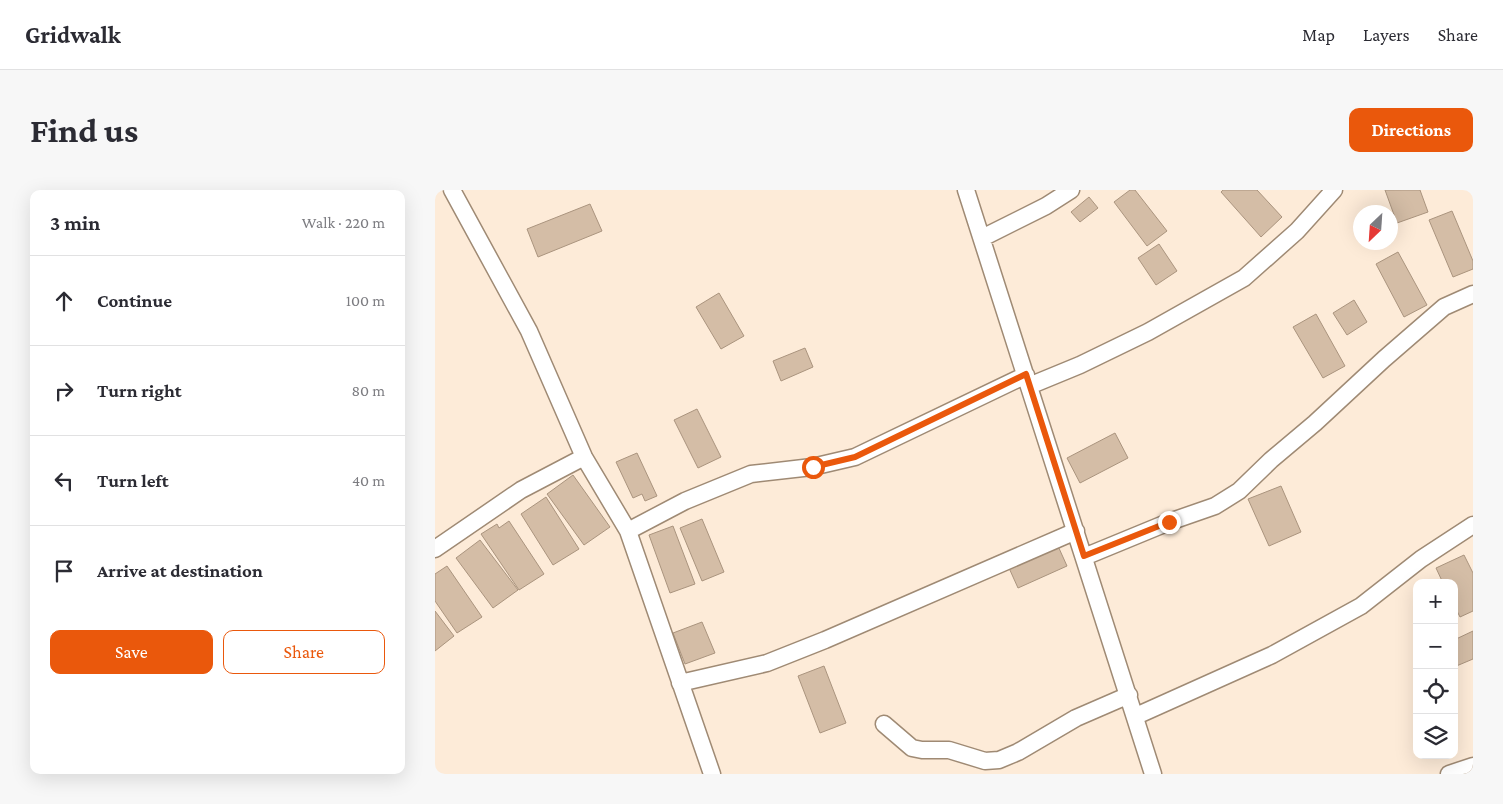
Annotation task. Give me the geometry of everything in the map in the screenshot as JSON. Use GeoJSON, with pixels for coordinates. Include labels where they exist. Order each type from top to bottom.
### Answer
{"type":"FeatureCollection","features":[{"type":"Feature","properties":{"kind":"street"},"geometry":{"type":"LineString","coordinates":[[452,190],[529,331],[585,457],[629,531],[711,774]]}},
{"type":"Feature","properties":{"kind":"street"},"geometry":{"type":"LineString","coordinates":[[966,190],[1153,774]]}},
{"type":"Feature","properties":{"kind":"street"},"geometry":{"type":"LineString","coordinates":[[982,238],[1046,206],[1071,190]]}},
{"type":"Feature","properties":{"kind":"street"},"geometry":{"type":"LineString","coordinates":[[629,531],[685,501],[751,474],[813,467],[855,457],[1028,380],[1080,365],[1148,332],[1244,278],[1297,231],[1334,190]]}},
{"type":"Feature","properties":{"kind":"street"},"geometry":{"type":"LineString","coordinates":[[1084,556],[1215,506],[1239,491],[1271,460],[1444,307],[1473,294]]}},
{"type":"Feature","properties":{"kind":"street"},"geometry":{"type":"LineString","coordinates":[[435,549],[521,490],[585,457]]}},
{"type":"Feature","properties":{"kind":"street"},"geometry":{"type":"LineString","coordinates":[[1135,716],[1272,655],[1361,606],[1421,559],[1473,525]]}},
{"type":"Feature","properties":{"kind":"street"},"geometry":{"type":"LineString","coordinates":[[680,684],[767,663],[825,640],[1076,531]]}},
{"type":"Feature","properties":{"kind":"street"},"geometry":{"type":"LineString","coordinates":[[884,724],[912,748],[949,750],[985,761],[999,760],[1017,752],[1076,718],[1129,695]]}},
{"type":"Feature","properties":{"kind":"street"},"geometry":{"type":"LineString","coordinates":[[1449,774],[1473,766]]}},
{"type":"Feature","properties":{"kind":"building"},"geometry":{"type":"Polygon","coordinates":[[[1130,190],[1135,190],[1167,231],[1147,246],[1114,202],[1130,190]]]}},
{"type":"Feature","properties":{"kind":"building"},"geometry":{"type":"Polygon","coordinates":[[[1223,190],[1257,190],[1282,217],[1261,237],[1221,192],[1223,190]]]}},
{"type":"Feature","properties":{"kind":"building"},"geometry":{"type":"Polygon","coordinates":[[[1385,190],[1420,190],[1428,212],[1398,223],[1398,205],[1390,205],[1385,190]]]}},
{"type":"Feature","properties":{"kind":"building"},"geometry":{"type":"Polygon","coordinates":[[[1089,197],[1098,208],[1080,222],[1071,212],[1089,197]]]}},
{"type":"Feature","properties":{"kind":"building"},"geometry":{"type":"Polygon","coordinates":[[[590,204],[602,231],[538,257],[527,229],[590,204]]]}},
{"type":"Feature","properties":{"kind":"building"},"geometry":{"type":"Polygon","coordinates":[[[1452,211],[1473,261],[1473,269],[1453,277],[1429,220],[1452,211]]]}},
{"type":"Feature","properties":{"kind":"building"},"geometry":{"type":"Polygon","coordinates":[[[1159,244],[1177,271],[1156,285],[1138,258],[1159,244]]]}},
{"type":"Feature","properties":{"kind":"building"},"geometry":{"type":"Polygon","coordinates":[[[1398,252],[1427,305],[1404,317],[1376,264],[1398,252]]]}},
{"type":"Feature","properties":{"kind":"building"},"geometry":{"type":"Polygon","coordinates":[[[719,293],[744,336],[721,349],[696,307],[719,293]]]}},
{"type":"Feature","properties":{"kind":"building"},"geometry":{"type":"Polygon","coordinates":[[[1354,300],[1367,322],[1347,335],[1333,313],[1354,300]]]}},
{"type":"Feature","properties":{"kind":"building"},"geometry":{"type":"Polygon","coordinates":[[[1316,314],[1345,366],[1323,378],[1293,327],[1316,314]]]}},
{"type":"Feature","properties":{"kind":"building"},"geometry":{"type":"Polygon","coordinates":[[[805,348],[813,367],[781,381],[773,361],[805,348]]]}},
{"type":"Feature","properties":{"kind":"building"},"geometry":{"type":"Polygon","coordinates":[[[697,409],[721,457],[698,468],[674,420],[697,409]]]}},
{"type":"Feature","properties":{"kind":"building"},"geometry":{"type":"Polygon","coordinates":[[[1115,433],[1128,458],[1080,483],[1067,458],[1115,433]]]}},
{"type":"Feature","properties":{"kind":"building"},"geometry":{"type":"Polygon","coordinates":[[[637,453],[657,496],[645,501],[642,494],[633,498],[616,462],[637,453]]]}},
{"type":"Feature","properties":{"kind":"building"},"geometry":{"type":"Polygon","coordinates":[[[573,475],[610,527],[584,545],[547,494],[573,475]]]}},
{"type":"Feature","properties":{"kind":"building"},"geometry":{"type":"Polygon","coordinates":[[[1281,486],[1301,532],[1269,546],[1248,499],[1281,486]]]}},
{"type":"Feature","properties":{"kind":"building"},"geometry":{"type":"Polygon","coordinates":[[[546,497],[579,549],[553,565],[521,514],[546,497]]]}},
{"type":"Feature","properties":{"kind":"building"},"geometry":{"type":"Polygon","coordinates":[[[702,519],[724,572],[702,581],[680,528],[702,519]]]}},
{"type":"Feature","properties":{"kind":"building"},"geometry":{"type":"Polygon","coordinates":[[[509,521],[544,574],[519,590],[481,534],[497,524],[499,528],[509,521]]]}},
{"type":"Feature","properties":{"kind":"building"},"geometry":{"type":"Polygon","coordinates":[[[673,526],[695,584],[670,593],[649,535],[673,526]]]}},
{"type":"Feature","properties":{"kind":"building"},"geometry":{"type":"Polygon","coordinates":[[[480,540],[518,590],[493,608],[456,558],[480,540]]]}},
{"type":"Feature","properties":{"kind":"building"},"geometry":{"type":"Polygon","coordinates":[[[1058,546],[1067,566],[1018,588],[1009,568],[1058,546]]]}},
{"type":"Feature","properties":{"kind":"building"},"geometry":{"type":"Polygon","coordinates":[[[1464,555],[1473,573],[1473,611],[1460,617],[1458,613],[1458,579],[1441,579],[1436,568],[1464,555]]]}},
{"type":"Feature","properties":{"kind":"building"},"geometry":{"type":"Polygon","coordinates":[[[447,566],[482,617],[457,633],[435,601],[435,574],[447,566]]]}},
{"type":"Feature","properties":{"kind":"building"},"geometry":{"type":"Polygon","coordinates":[[[435,611],[454,636],[435,651],[435,611]]]}},
{"type":"Feature","properties":{"kind":"building"},"geometry":{"type":"Polygon","coordinates":[[[702,622],[715,653],[685,664],[673,633],[702,622]]]}},
{"type":"Feature","properties":{"kind":"building"},"geometry":{"type":"Polygon","coordinates":[[[1473,631],[1473,659],[1458,665],[1458,638],[1473,631]]]}},
{"type":"Feature","properties":{"kind":"building"},"geometry":{"type":"Polygon","coordinates":[[[824,666],[846,723],[820,733],[798,676],[824,666]]]}},
{"type":"Feature","properties":{"kind":"route"},"geometry":{"type":"LineString","coordinates":[[813,467],[855,457],[1026,374],[1084,556],[1169,522]]}}]}
